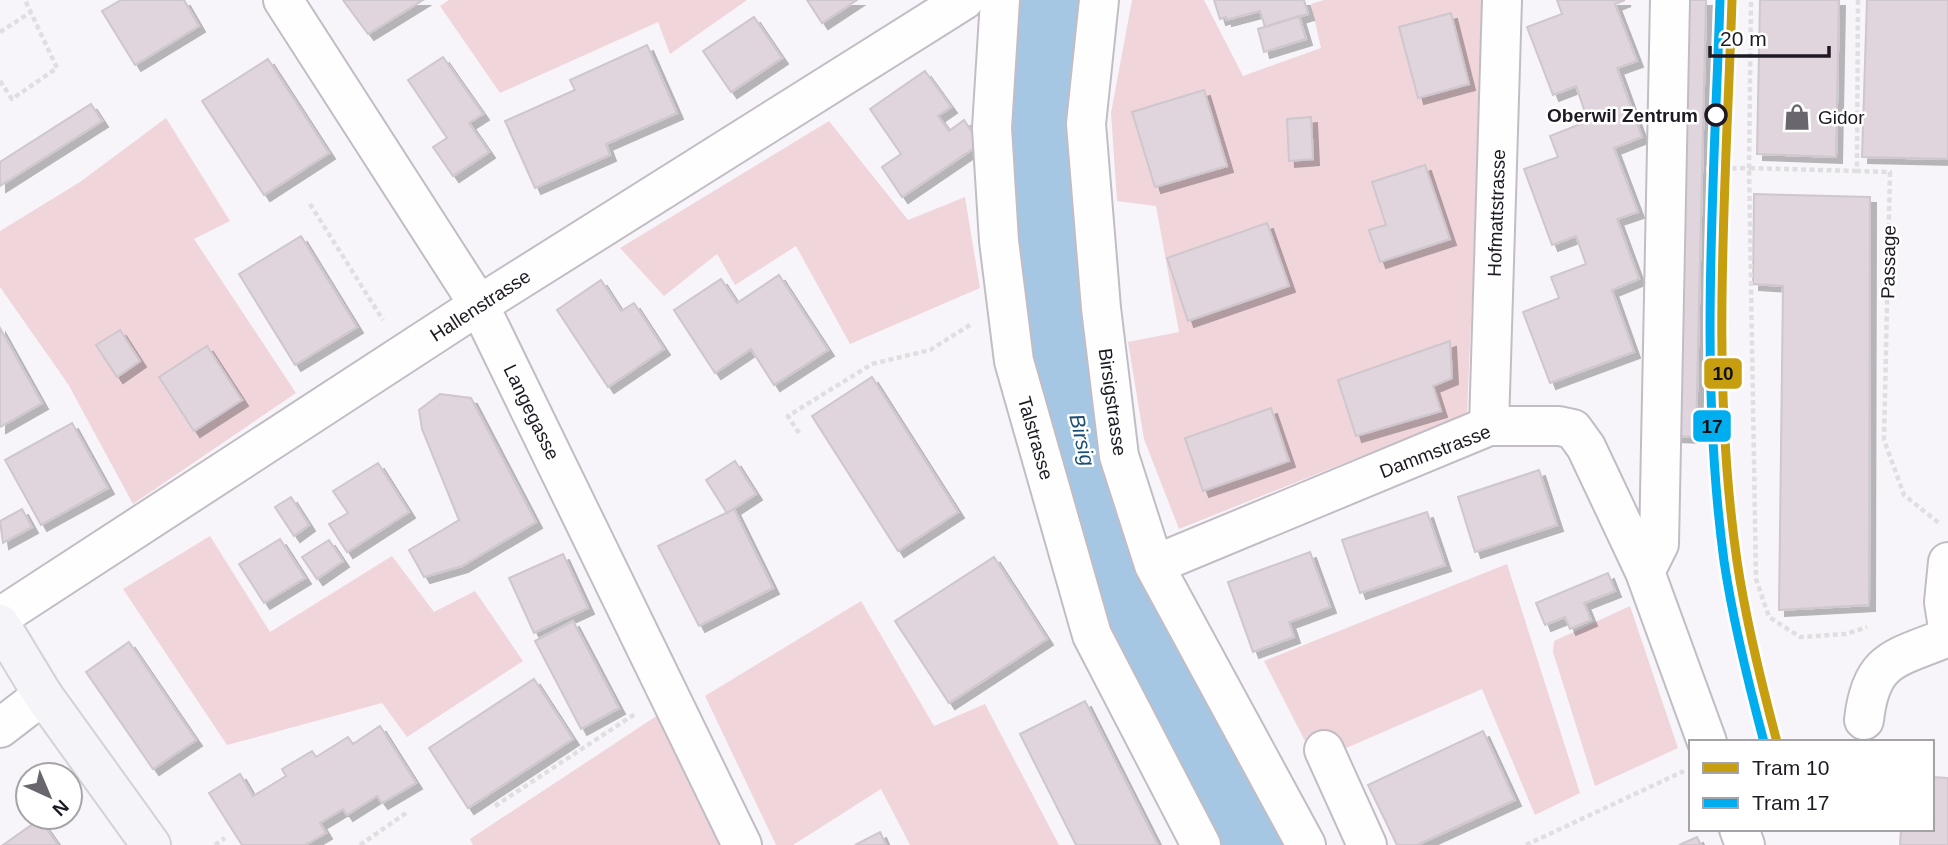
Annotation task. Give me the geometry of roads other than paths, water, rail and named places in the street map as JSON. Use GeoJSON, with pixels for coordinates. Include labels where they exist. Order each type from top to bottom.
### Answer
{"type":"FeatureCollection","features":[{"type":"Feature","properties":{"kind":"main road"},"geometry":{"type":"LineString","coordinates":[[0,624],[43,695],[151,845]]}},
{"type":"Feature","properties":{"kind":"street","name":"Langegasse"},"geometry":{"type":"LineString","coordinates":[[283,0],[479,305],[742,845]]}},
{"type":"Feature","properties":{"kind":"street","name":"Hallenstrasse"},"geometry":{"type":"LineString","coordinates":[[0,617],[479,305],[964,0]]}},
{"type":"Feature","properties":{"kind":"street","name":"Talstrasse"},"geometry":{"type":"LineString","coordinates":[[1000,0],[992,128],[1006,303],[1014,361],[1092,635],[1201,845]]}},
{"type":"Feature","properties":{"kind":"street","name":"Birsigstrasse"},"geometry":{"type":"LineString","coordinates":[[1099,0],[1086,124],[1101,308],[1119,456],[1154,565],[1306,845]]}},
{"type":"Feature","properties":{"kind":"street","name":"Hofmattstrasse"},"geometry":{"type":"LineString","coordinates":[[1489,426],[1502,0]]}},
{"type":"Feature","properties":{"kind":"street"},"geometry":{"type":"LineString","coordinates":[[1645,572],[1659,544],[1670,0]]}},
{"type":"Feature","properties":{"kind":"street","name":"Dammstrasse"},"geometry":{"type":"LineString","coordinates":[[1154,565],[1489,426],[1559,426],[1573,429],[1586,447],[1645,572],[1706,740]]}},
{"type":"Feature","properties":{"kind":"street"},"geometry":{"type":"LineString","coordinates":[[1948,562],[1944,602],[1948,628]]}},
{"type":"Feature","properties":{"kind":"street"},"geometry":{"type":"LineString","coordinates":[[1864,720],[1867,690],[1884,665],[1948,637]]}},
{"type":"Feature","properties":{"kind":"street"},"geometry":{"type":"LineString","coordinates":[[0,728],[43,695]]}},
{"type":"Feature","properties":{"kind":"street"},"geometry":{"type":"LineString","coordinates":[[1324,750],[1367,845]]}},
{"type":"Feature","properties":{"kind":"waterway","name":"Birsig"},"geometry":{"type":"LineString","coordinates":[[1046,0],[1043,109],[1056,313],[1083,451],[1117,557],[1258,845]]}},
{"type":"Feature","properties":{"kind":"tram line","name":"17"},"geometry":{"type":"LineString","coordinates":[[1720,0],[1710,280],[1716,491],[1728,584],[1741,652],[1763,740]]}},
{"type":"Feature","properties":{"kind":"tram line","name":"10"},"geometry":{"type":"LineString","coordinates":[[1732,0],[1722,281],[1724,421],[1737,561],[1754,652],[1776,740]]}},
{"type":"Feature","properties":{"kind":"place","name":"Oberwil Zentrum"},"geometry":{"type":"Point","coordinates":[1716,115]}},
{"type":"Feature","properties":{"kind":"place","name":"Gidor"},"geometry":{"type":"Point","coordinates":[1797,117]}}]}
